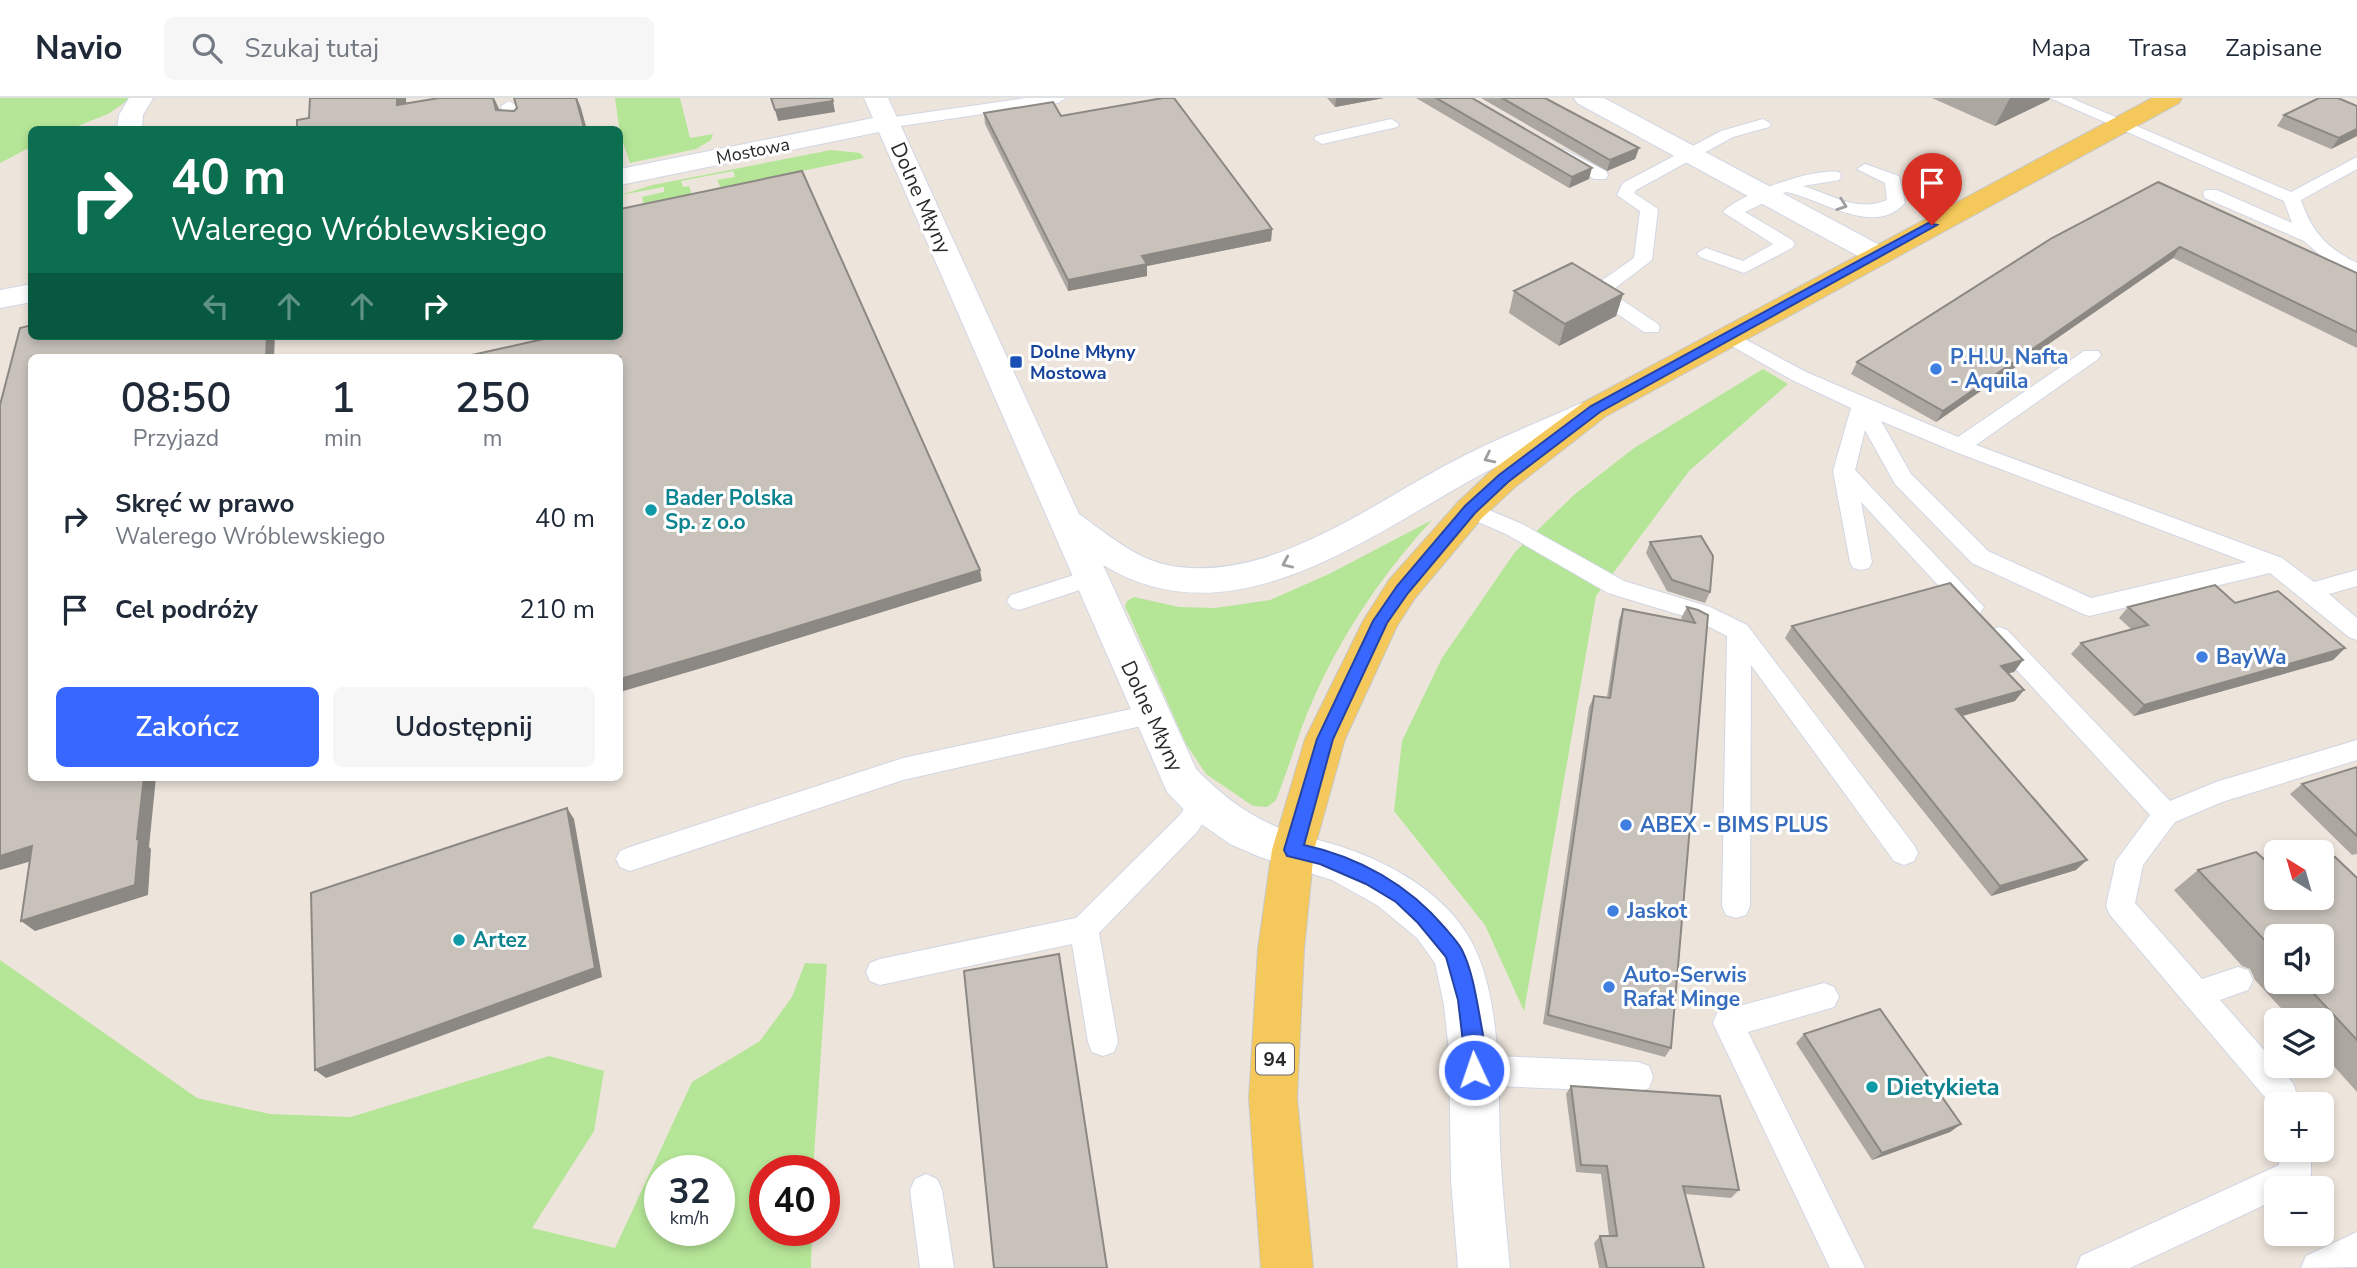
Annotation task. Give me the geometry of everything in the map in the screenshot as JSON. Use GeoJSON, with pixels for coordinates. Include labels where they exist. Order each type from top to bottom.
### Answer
{"type":"FeatureCollection","features":[{"type":"Feature","properties":{"kind":"main road","name":"94"},"geometry":{"type":"LineString","coordinates":[[1287,1268],[1273,1098],[1281,949],[1293,850],[1325,739],[1381,621],[1411,579],[1470,510],[1503,479],[1595,409],[2170,98]]}},
{"type":"Feature","properties":{"kind":"street"},"geometry":{"type":"LineString","coordinates":[[130,126],[131,115],[141,98]]}},
{"type":"Feature","properties":{"kind":"street"},"geometry":{"type":"LineString","coordinates":[[1586,98],[1687,155],[1774,192],[1877,255]]}},
{"type":"Feature","properties":{"kind":"street","name":"Mostowa"},"geometry":{"type":"LineString","coordinates":[[623,176],[881,111]]}},
{"type":"Feature","properties":{"kind":"street","name":"Dolne Młyny"},"geometry":{"type":"LineString","coordinates":[[881,111],[1181,780],[1202,804],[1240,830],[1293,850],[1322,857],[1373,879],[1402,897],[1425,917],[1454,953],[1467,1000],[1475,1045],[1476,1168],[1484,1268]]}},
{"type":"Feature","properties":{"kind":"street"},"geometry":{"type":"LineString","coordinates":[[0,299],[28,294]]}},
{"type":"Feature","properties":{"kind":"street"},"geometry":{"type":"LineString","coordinates":[[1066,521],[1098,548],[1135,566],[1180,580],[1230,580],[1282,566],[1368,524],[1461,471],[1595,409]]}},
{"type":"Feature","properties":{"kind":"lane"},"geometry":{"type":"LineString","coordinates":[[978,111],[1004,98]]}},
{"type":"Feature","properties":{"kind":"lane"},"geometry":{"type":"LineString","coordinates":[[881,111],[978,111],[1058,98]]}},
{"type":"Feature","properties":{"kind":"lane"},"geometry":{"type":"LineString","coordinates":[[2058,98],[2292,198],[2309,237],[2327,256],[2357,270]]}},
{"type":"Feature","properties":{"kind":"lane"},"geometry":{"type":"LineString","coordinates":[[509,106],[515,126]]}},
{"type":"Feature","properties":{"kind":"lane"},"geometry":{"type":"LineString","coordinates":[[1322,139],[1391,124]]}},
{"type":"Feature","properties":{"kind":"lane"},"geometry":{"type":"LineString","coordinates":[[1651,328],[1598,292],[1643,260],[1649,209],[1625,195],[1629,187],[1727,135],[1763,124]]}},
{"type":"Feature","properties":{"kind":"lane"},"geometry":{"type":"LineString","coordinates":[[1544,143],[1600,175]]}},
{"type":"Feature","properties":{"kind":"lane"},"geometry":{"type":"LineString","coordinates":[[2292,198],[2357,162]]}},
{"type":"Feature","properties":{"kind":"lane"},"geometry":{"type":"LineString","coordinates":[[1706,253],[1744,268],[1786,244],[1732,212],[1802,180],[1833,175]]}},
{"type":"Feature","properties":{"kind":"lane"},"geometry":{"type":"LineString","coordinates":[[1774,192],[1798,188],[1851,209],[1874,211],[1896,203],[1896,197],[1866,179]]}},
{"type":"Feature","properties":{"kind":"lane"},"geometry":{"type":"LineString","coordinates":[[2211,194],[2309,237]]}},
{"type":"Feature","properties":{"kind":"lane"},"geometry":{"type":"LineString","coordinates":[[1728,337],[1799,376],[1861,405],[1960,446],[2274,564],[2357,631]]}},
{"type":"Feature","properties":{"kind":"lane"},"geometry":{"type":"LineString","coordinates":[[1960,446],[2091,355]]}},
{"type":"Feature","properties":{"kind":"lane"},"geometry":{"type":"LineString","coordinates":[[1861,405],[1844,471],[1861,562]]}},
{"type":"Feature","properties":{"kind":"lane"},"geometry":{"type":"LineString","coordinates":[[1861,405],[1903,479],[1980,557],[2089,607],[2274,564]]}},
{"type":"Feature","properties":{"kind":"lane"},"geometry":{"type":"LineString","coordinates":[[1844,471],[2166,814]]}},
{"type":"Feature","properties":{"kind":"lane"},"geometry":{"type":"LineString","coordinates":[[1470,510],[1514,529],[1616,587],[1702,613],[1739,631],[1905,853]]}},
{"type":"Feature","properties":{"kind":"lane"},"geometry":{"type":"LineString","coordinates":[[1019,601],[1090,578]]}},
{"type":"Feature","properties":{"kind":"lane"},"geometry":{"type":"LineString","coordinates":[[2310,591],[2357,578]]}},
{"type":"Feature","properties":{"kind":"lane"},"geometry":{"type":"LineString","coordinates":[[1736,906],[1739,631]]}},
{"type":"Feature","properties":{"kind":"lane"},"geometry":{"type":"LineString","coordinates":[[630,859],[903,769],[1150,715]]}},
{"type":"Feature","properties":{"kind":"lane"},"geometry":{"type":"LineString","coordinates":[[2280,1092],[2120,906],[2130,861],[2166,814],[2216,793],[2357,750]]}},
{"type":"Feature","properties":{"kind":"lane"},"geometry":{"type":"LineString","coordinates":[[880,972],[1084,929],[1188,824],[1202,804]]}},
{"type":"Feature","properties":{"kind":"lane"},"geometry":{"type":"LineString","coordinates":[[1084,929],[1103,1042]]}},
{"type":"Feature","properties":{"kind":"lane"},"geometry":{"type":"LineString","coordinates":[[2196,995],[2238,980]]}},
{"type":"Feature","properties":{"kind":"lane"},"geometry":{"type":"LineString","coordinates":[[1824,997],[1728,1023],[1847,1268]]}},
{"type":"Feature","properties":{"kind":"lane"},"geometry":{"type":"LineString","coordinates":[[1474,1070],[1638,1077]]}},
{"type":"Feature","properties":{"kind":"lane"},"geometry":{"type":"LineString","coordinates":[[2093,1268],[2295,1174],[2295,1162]]}},
{"type":"Feature","properties":{"kind":"lane"},"geometry":{"type":"LineString","coordinates":[[926,1190],[937,1268]]}},
{"type":"Feature","properties":{"kind":"lane"},"geometry":{"type":"LineString","coordinates":[[2318,1268],[2357,1249]]}},
{"type":"Feature","properties":{"kind":"green space"},"geometry":{"type":"Polygon","coordinates":[[[0,98],[131,98],[108,114],[78,126],[28,126],[28,149],[0,163],[0,98]]]}},
{"type":"Feature","properties":{"kind":"green space"},"geometry":{"type":"Polygon","coordinates":[[[615,98],[680,98],[690,138],[713,134],[711,140],[696,149],[630,163],[623,143],[623,126],[619,126],[615,98]]]}},
{"type":"Feature","properties":{"kind":"green space"},"geometry":{"type":"Polygon","coordinates":[[[831,150],[860,153],[864,158],[721,188],[717,180],[735,177],[733,171],[681,181],[683,187],[689,186],[692,195],[644,205],[642,197],[664,192],[664,187],[623,194],[653,185],[831,150]]]}},
{"type":"Feature","properties":{"kind":"green space"},"geometry":{"type":"Polygon","coordinates":[[[1763,369],[1788,384],[1689,471],[1596,596],[1524,1011],[1485,925],[1394,811],[1402,741],[1442,658],[1515,552],[1575,494],[1634,448],[1763,369]]]}},
{"type":"Feature","properties":{"kind":"green space"},"geometry":{"type":"Polygon","coordinates":[[[1432,520],[1393,566],[1342,641],[1303,724],[1276,800],[1267,807],[1253,806],[1206,774],[1186,744],[1125,606],[1127,601],[1134,597],[1179,607],[1215,608],[1270,600],[1329,574],[1432,520]]]}},
{"type":"Feature","properties":{"kind":"green space"},"geometry":{"type":"Polygon","coordinates":[[[0,960],[197,1098],[270,1114],[351,1117],[549,1056],[604,1071],[594,1131],[532,1228],[615,1248],[644,1185],[644,1246],[735,1246],[735,1155],[658,1155],[692,1082],[760,1041],[792,997],[805,963],[827,964],[814,1155],[749,1155],[749,1246],[812,1246],[811,1268],[0,1268],[0,960]]]}},
{"type":"Feature","properties":{"kind":"building"},"geometry":{"type":"Polygon","coordinates":[[[310,98],[397,98],[397,105],[439,98],[493,98],[496,110],[514,111],[517,108],[514,98],[576,98],[583,126],[297,126],[297,120],[309,118],[310,98]]]}},
{"type":"Feature","properties":{"kind":"building"},"geometry":{"type":"Polygon","coordinates":[[[771,98],[832,98],[833,101],[775,110],[771,98]]]}},
{"type":"Feature","properties":{"kind":"building"},"geometry":{"type":"Polygon","coordinates":[[[1174,98],[1272,229],[1142,256],[1147,264],[1068,280],[984,113],[1053,102],[1061,116],[1174,98]]]}},
{"type":"Feature","properties":{"kind":"building"},"geometry":{"type":"Polygon","coordinates":[[[1436,98],[1472,98],[1592,168],[1572,177],[1436,98]]]}},
{"type":"Feature","properties":{"kind":"building"},"geometry":{"type":"Polygon","coordinates":[[[1502,98],[1545,98],[1639,148],[1610,160],[1502,98]]]}},
{"type":"Feature","properties":{"kind":"building"},"geometry":{"type":"Polygon","coordinates":[[[2319,98],[2338,98],[2357,106],[2357,129],[2339,138],[2284,115],[2319,98]]]}},
{"type":"Feature","properties":{"kind":"building"},"geometry":{"type":"Polygon","coordinates":[[[802,171],[980,570],[623,678],[623,354],[476,354],[539,340],[623,340],[623,208],[802,171]]]}},
{"type":"Feature","properties":{"kind":"building"},"geometry":{"type":"Polygon","coordinates":[[[2158,182],[2357,273],[2357,332],[2180,247],[1943,411],[1857,362],[2052,238],[2158,182]]]}},
{"type":"Feature","properties":{"kind":"building"},"geometry":{"type":"Polygon","coordinates":[[[1572,263],[1623,294],[1565,324],[1514,291],[1572,263]]]}},
{"type":"Feature","properties":{"kind":"building"},"geometry":{"type":"Polygon","coordinates":[[[28,326],[28,340],[267,340],[266,354],[28,354],[28,781],[144,781],[135,885],[21,921],[32,846],[0,856],[0,405],[20,328],[28,326]]]}},
{"type":"Feature","properties":{"kind":"building"},"geometry":{"type":"Polygon","coordinates":[[[1701,536],[1713,556],[1710,592],[1672,580],[1650,542],[1701,536]]]}},
{"type":"Feature","properties":{"kind":"building"},"geometry":{"type":"Polygon","coordinates":[[[1950,583],[2023,660],[2001,666],[2024,690],[1956,709],[2087,860],[2000,886],[1792,626],[1950,583]]]}},
{"type":"Feature","properties":{"kind":"building","name":"BayWa"},"geometry":{"type":"Polygon","coordinates":[[[2215,585],[2235,603],[2278,591],[2345,648],[2144,705],[2081,643],[2148,625],[2128,607],[2215,585]]]}},
{"type":"Feature","properties":{"kind":"building"},"geometry":{"type":"Polygon","coordinates":[[[1687,607],[1708,615],[1671,1048],[1548,1015],[1594,696],[1610,698],[1623,609],[1695,623],[1687,607]]]}},
{"type":"Feature","properties":{"kind":"building"},"geometry":{"type":"Polygon","coordinates":[[[2357,767],[2357,836],[2302,784],[2357,767]]]}},
{"type":"Feature","properties":{"kind":"building","name":"Artez"},"geometry":{"type":"Polygon","coordinates":[[[567,808],[595,968],[315,1070],[311,893],[567,808]]]}},
{"type":"Feature","properties":{"kind":"building"},"geometry":{"type":"Polygon","coordinates":[[[2256,852],[2264,859],[2264,910],[2334,910],[2334,857],[2357,878],[2357,1040],[2334,1015],[2334,1008],[2327,1008],[2314,994],[2334,994],[2334,924],[2264,924],[2264,940],[2198,870],[2256,852]]]}},
{"type":"Feature","properties":{"kind":"building"},"geometry":{"type":"Polygon","coordinates":[[[1059,954],[1107,1268],[994,1268],[964,971],[1059,954]]]}},
{"type":"Feature","properties":{"kind":"building","name":"Dietykieta"},"geometry":{"type":"Polygon","coordinates":[[[1880,1009],[1961,1124],[1882,1153],[1804,1034],[1880,1009]]]}},
{"type":"Feature","properties":{"kind":"building"},"geometry":{"type":"Polygon","coordinates":[[[1571,1086],[1720,1096],[1739,1190],[1683,1186],[1704,1268],[1607,1268],[1600,1236],[1617,1236],[1607,1166],[1581,1165],[1571,1086]]]}},
{"type":"Feature","properties":{"kind":"place","name":"Dolne Młyny Mostowa"},"geometry":{"type":"Point","coordinates":[1016,362]}},
{"type":"Feature","properties":{"kind":"place","name":"P.H.U. Nafta - Aquila"},"geometry":{"type":"Point","coordinates":[1936,369]}},
{"type":"Feature","properties":{"kind":"place","name":"Bader Polska Sp. z o.o"},"geometry":{"type":"Point","coordinates":[651,510]}},
{"type":"Feature","properties":{"kind":"place","name":"BayWa"},"geometry":{"type":"Point","coordinates":[2202,657]}},
{"type":"Feature","properties":{"kind":"place","name":"ABEX - BIMS PLUS"},"geometry":{"type":"Point","coordinates":[1626,825]}},
{"type":"Feature","properties":{"kind":"place","name":"Jaskot"},"geometry":{"type":"Point","coordinates":[1613,911]}},
{"type":"Feature","properties":{"kind":"place","name":"Artez"},"geometry":{"type":"Point","coordinates":[459,940]}},
{"type":"Feature","properties":{"kind":"place","name":"Auto-Serwis Rafał Minge"},"geometry":{"type":"Point","coordinates":[1609,987]}},
{"type":"Feature","properties":{"kind":"place","name":"Dietykieta"},"geometry":{"type":"Point","coordinates":[1872,1087]}},
{"type":"Feature","properties":{"kind":"route"},"geometry":{"type":"LineString","coordinates":[[1474,1070],[1475,1045],[1467,1000],[1454,953],[1425,917],[1402,897],[1373,879],[1322,857],[1293,850],[1325,739],[1381,621],[1402,589],[1470,510],[1503,479],[1595,409],[1932,225]]}}]}
